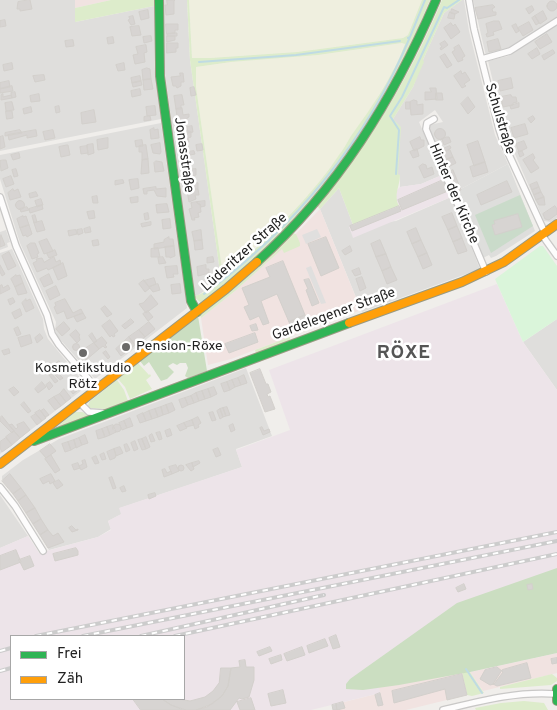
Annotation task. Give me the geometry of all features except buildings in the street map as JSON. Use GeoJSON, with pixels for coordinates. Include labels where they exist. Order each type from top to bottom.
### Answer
{"type":"FeatureCollection","features":[{"type":"Feature","properties":{"kind":"street","name":"Jonasstraße"},"geometry":{"type":"LineString","coordinates":[[159,0],[160,76],[191,301],[197,312]]}},
{"type":"Feature","properties":{"kind":"street","name":"Lüderitzer Straße"},"geometry":{"type":"LineString","coordinates":[[0,464],[238,279],[276,244],[312,206],[344,169],[384,109],[403,74],[436,0]]}},
{"type":"Feature","properties":{"kind":"street","name":"Schulstraße"},"geometry":{"type":"LineString","coordinates":[[469,0],[504,144],[544,234],[557,256]]}},
{"type":"Feature","properties":{"kind":"street"},"geometry":{"type":"LineString","coordinates":[[482,59],[510,52],[557,21]]}},
{"type":"Feature","properties":{"kind":"street","name":"Hinter der Kirche"},"geometry":{"type":"LineString","coordinates":[[434,119],[427,123],[426,130],[486,272]]}},
{"type":"Feature","properties":{"kind":"street"},"geometry":{"type":"LineString","coordinates":[[0,197],[16,246],[47,316],[52,334],[97,390]]}},
{"type":"Feature","properties":{"kind":"street","name":"Gardelegener Straße"},"geometry":{"type":"LineString","coordinates":[[26,444],[486,272],[504,262],[557,224]]}},
{"type":"Feature","properties":{"kind":"street","name":"Gardelegener Straße"},"geometry":{"type":"LineString","coordinates":[[80,403],[89,412],[110,412]]}},
{"type":"Feature","properties":{"kind":"street"},"geometry":{"type":"LineString","coordinates":[[0,487],[15,506],[43,551]]}},
{"type":"Feature","properties":{"kind":"street"},"geometry":{"type":"LineString","coordinates":[[443,710],[508,695],[541,693],[557,695]]}},
{"type":"Feature","properties":{"kind":"shaded area"},"geometry":{"type":"Polygon","coordinates":[[[0,0],[75,0],[75,22],[154,6],[154,64],[161,119],[0,151],[0,0]]]}},
{"type":"Feature","properties":{"kind":"shaded area"},"geometry":{"type":"Polygon","coordinates":[[[75,0],[111,0],[75,8],[75,0]]]}},
{"type":"Feature","properties":{"kind":"shaded area"},"geometry":{"type":"Polygon","coordinates":[[[162,0],[187,0],[190,60],[221,279],[197,296],[195,295],[164,66],[162,0]]]}},
{"type":"Feature","properties":{"kind":"shaded area"},"geometry":{"type":"Polygon","coordinates":[[[464,0],[469,31],[495,135],[508,164],[455,192],[427,127],[443,122],[435,110],[419,122],[442,175],[421,184],[400,187],[393,119],[413,87],[444,13],[464,0]]]}},
{"type":"Feature","properties":{"kind":"shaded area"},"geometry":{"type":"Polygon","coordinates":[[[473,0],[557,0],[557,18],[506,51],[486,56],[473,0]]]}},
{"type":"Feature","properties":{"kind":"shaded area"},"geometry":{"type":"Polygon","coordinates":[[[557,24],[557,218],[551,222],[544,221],[505,131],[488,61],[508,56],[557,24]]]}},
{"type":"Feature","properties":{"kind":"shaded area"},"geometry":{"type":"Polygon","coordinates":[[[161,123],[187,308],[95,379],[58,337],[55,330],[56,322],[20,243],[0,179],[0,155],[161,123]]]}},
{"type":"Feature","properties":{"kind":"shaded area"},"geometry":{"type":"Polygon","coordinates":[[[508,164],[535,231],[496,256],[491,258],[489,255],[483,258],[455,192],[508,164]]]}},
{"type":"Feature","properties":{"kind":"shaded area"},"geometry":{"type":"Polygon","coordinates":[[[442,175],[451,197],[353,238],[349,227],[399,206],[396,200],[396,191],[400,187],[421,184],[442,175]]]}},
{"type":"Feature","properties":{"kind":"shaded area"},"geometry":{"type":"Polygon","coordinates":[[[339,188],[353,225],[396,221],[451,197],[480,269],[362,312],[320,209],[339,188]]]}},
{"type":"Feature","properties":{"kind":"shaded area"},"geometry":{"type":"Polygon","coordinates":[[[320,209],[361,310],[231,359],[208,365],[201,318],[235,291],[282,248],[320,209]]]}},
{"type":"Feature","properties":{"kind":"shaded area"},"geometry":{"type":"Polygon","coordinates":[[[317,229],[321,237],[306,244],[302,235],[317,229]]]}},
{"type":"Feature","properties":{"kind":"shaded area"},"geometry":{"type":"Polygon","coordinates":[[[6,230],[10,242],[7,243],[8,247],[0,250],[0,232],[6,230]]]}},
{"type":"Feature","properties":{"kind":"shaded area"},"geometry":{"type":"Polygon","coordinates":[[[12,249],[43,319],[48,339],[87,386],[0,454],[0,253],[12,249]]]}},
{"type":"Feature","properties":{"kind":"shaded area"},"geometry":{"type":"Polygon","coordinates":[[[311,266],[326,303],[321,304],[306,268],[311,266]]]}},
{"type":"Feature","properties":{"kind":"shaded area"},"geometry":{"type":"Polygon","coordinates":[[[497,284],[523,342],[557,390],[557,653],[470,672],[379,687],[380,693],[311,710],[0,710],[0,548],[28,536],[39,553],[98,537],[111,530],[108,521],[121,514],[119,508],[242,467],[236,450],[290,430],[269,370],[497,284]]]}},
{"type":"Feature","properties":{"kind":"shaded area"},"geometry":{"type":"Polygon","coordinates":[[[557,319],[557,390],[523,342],[557,319]]]}},
{"type":"Feature","properties":{"kind":"shaded area"},"geometry":{"type":"Polygon","coordinates":[[[246,368],[272,436],[236,449],[242,467],[120,508],[122,514],[108,521],[111,529],[98,537],[49,550],[2,479],[2,476],[23,460],[59,439],[246,368]]]}},
{"type":"Feature","properties":{"kind":"shaded area"},"geometry":{"type":"Polygon","coordinates":[[[0,495],[28,536],[0,548],[0,495]]]}},
{"type":"Feature","properties":{"kind":"shaded area"},"geometry":{"type":"Polygon","coordinates":[[[557,653],[557,673],[483,691],[470,672],[557,653]]]}},
{"type":"Feature","properties":{"kind":"shaded area"},"geometry":{"type":"Polygon","coordinates":[[[462,672],[467,695],[406,710],[337,710],[336,704],[380,693],[378,687],[462,672]]]}},
{"type":"Feature","properties":{"kind":"green space"},"geometry":{"type":"Polygon","coordinates":[[[111,0],[154,0],[154,6],[75,22],[75,8],[111,0]]]}},
{"type":"Feature","properties":{"kind":"green space"},"geometry":{"type":"Polygon","coordinates":[[[187,0],[189,0],[192,58],[210,58],[297,52],[403,38],[408,35],[422,0],[430,0],[393,84],[345,159],[308,204],[266,247],[217,291],[200,302],[193,296],[204,292],[221,279],[190,60],[187,0]],[[405,44],[196,67],[196,87],[223,276],[247,257],[302,202],[321,179],[381,92],[405,44]]]}},
{"type":"Feature","properties":{"kind":"green space"},"geometry":{"type":"Polygon","coordinates":[[[189,0],[422,0],[408,35],[403,38],[297,52],[192,58],[189,0]]]}},
{"type":"Feature","properties":{"kind":"green space"},"geometry":{"type":"Polygon","coordinates":[[[442,0],[462,0],[444,13],[413,87],[393,119],[401,127],[398,174],[400,179],[397,194],[399,206],[353,225],[339,188],[320,209],[317,206],[355,158],[388,108],[417,55],[442,0]]]}},
{"type":"Feature","properties":{"kind":"green space"},"geometry":{"type":"Polygon","coordinates":[[[405,43],[392,73],[339,156],[312,191],[279,226],[223,276],[196,87],[196,67],[231,62],[318,55],[405,43]]]}},
{"type":"Feature","properties":{"kind":"green space"},"geometry":{"type":"Polygon","coordinates":[[[520,195],[533,226],[491,253],[475,215],[520,195]]]}},
{"type":"Feature","properties":{"kind":"green space"},"geometry":{"type":"Polygon","coordinates":[[[292,233],[296,234],[300,246],[284,253],[282,249],[201,318],[200,315],[231,290],[292,233]]]}},
{"type":"Feature","properties":{"kind":"green space"},"geometry":{"type":"Polygon","coordinates":[[[540,246],[543,246],[557,266],[557,319],[523,342],[495,279],[540,246]]]}},
{"type":"Feature","properties":{"kind":"green space"},"geometry":{"type":"Polygon","coordinates":[[[198,316],[207,371],[188,378],[185,376],[188,368],[186,363],[177,365],[173,363],[168,366],[174,372],[167,379],[161,381],[149,362],[144,366],[140,361],[198,316]]]}},
{"type":"Feature","properties":{"kind":"green space"},"geometry":{"type":"Polygon","coordinates":[[[290,337],[290,341],[256,353],[255,350],[290,337]]]}},
{"type":"Feature","properties":{"kind":"green space"},"geometry":{"type":"Polygon","coordinates":[[[138,363],[150,374],[151,376],[146,380],[152,389],[130,399],[125,387],[118,379],[138,363]]]}},
{"type":"Feature","properties":{"kind":"green space"},"geometry":{"type":"Polygon","coordinates":[[[117,380],[124,390],[128,401],[105,409],[90,408],[88,406],[89,402],[117,380]]]}},
{"type":"Feature","properties":{"kind":"green space"},"geometry":{"type":"Polygon","coordinates":[[[75,412],[91,415],[57,429],[57,427],[75,412]]]}},
{"type":"Feature","properties":{"kind":"green space"},"geometry":{"type":"Polygon","coordinates":[[[557,568],[557,653],[399,685],[363,690],[346,689],[346,684],[350,679],[457,603],[557,568]]]}},
{"type":"Feature","properties":{"kind":"green space"},"geometry":{"type":"Polygon","coordinates":[[[462,672],[470,672],[484,693],[472,696],[467,695],[462,672]]]}},
{"type":"Feature","properties":{"kind":"green space"},"geometry":{"type":"Polygon","coordinates":[[[552,674],[557,678],[557,681],[551,685],[500,689],[500,687],[552,674]]]}},
{"type":"Feature","properties":{"kind":"green space"},"geometry":{"type":"Polygon","coordinates":[[[524,701],[544,703],[548,710],[476,710],[475,708],[501,703],[524,701]]]}},
{"type":"Feature","properties":{"kind":"waterway"},"geometry":{"type":"LineString","coordinates":[[408,38],[425,0]]}},
{"type":"Feature","properties":{"kind":"waterway"},"geometry":{"type":"LineString","coordinates":[[444,7],[447,8],[459,0]]}},
{"type":"Feature","properties":{"kind":"waterway"},"geometry":{"type":"LineString","coordinates":[[396,174],[399,130],[390,116],[402,97],[444,7]]}},
{"type":"Feature","properties":{"kind":"waterway"},"geometry":{"type":"LineString","coordinates":[[204,294],[237,269],[268,241],[325,180],[373,111],[393,75],[410,37]]}},
{"type":"Feature","properties":{"kind":"waterway"},"geometry":{"type":"LineString","coordinates":[[199,62],[296,55],[400,41]]}},
{"type":"Feature","properties":{"kind":"waterway"},"geometry":{"type":"LineString","coordinates":[[466,669],[482,693]]}},
{"type":"Feature","properties":{"kind":"railway"},"geometry":{"type":"LineString","coordinates":[[41,635],[557,532]]}},
{"type":"Feature","properties":{"kind":"railway"},"geometry":{"type":"LineString","coordinates":[[88,635],[557,541]]}},
{"type":"Feature","properties":{"kind":"railway"},"geometry":{"type":"LineString","coordinates":[[180,635],[557,554]]}},
{"type":"Feature","properties":{"kind":"railway"},"geometry":{"type":"LineString","coordinates":[[145,635],[324,595]]}},
{"type":"Feature","properties":{"kind":"railway"},"geometry":{"type":"LineString","coordinates":[[0,651],[10,648]]}},
{"type":"Feature","properties":{"kind":"railway"},"geometry":{"type":"LineString","coordinates":[[0,671],[10,668]]}},
{"type":"Feature","properties":{"kind":"traffic: fast"},"geometry":{"type":"LineString","coordinates":[[159,0],[160,76],[191,301],[197,312]]}},
{"type":"Feature","properties":{"kind":"traffic: fast"},"geometry":{"type":"LineString","coordinates":[[257,262],[313,204],[361,141],[401,73],[436,0]]}},
{"type":"Feature","properties":{"kind":"traffic: fast"},"geometry":{"type":"LineString","coordinates":[[34,441],[349,323]]}},
{"type":"Feature","properties":{"kind":"traffic: fast"},"geometry":{"type":"LineString","coordinates":[[557,689],[557,701]]}},
{"type":"Feature","properties":{"kind":"traffic: slow"},"geometry":{"type":"LineString","coordinates":[[349,323],[462,282],[504,262],[557,224]]}},
{"type":"Feature","properties":{"kind":"traffic: slow"},"geometry":{"type":"LineString","coordinates":[[0,464],[226,289],[257,262]]}},
{"type":"Feature","properties":{"kind":"place","name":"Pension-Röxe"},"geometry":{"type":"Point","coordinates":[126,347]}},
{"type":"Feature","properties":{"kind":"place","name":"Kosmetikstudio Rötz"},"geometry":{"type":"Point","coordinates":[83,353]}},
{"type":"Feature","properties":{"kind":"district","name":"RÖXE"},"geometry":{"type":"Point","coordinates":[404,354]}}]}
